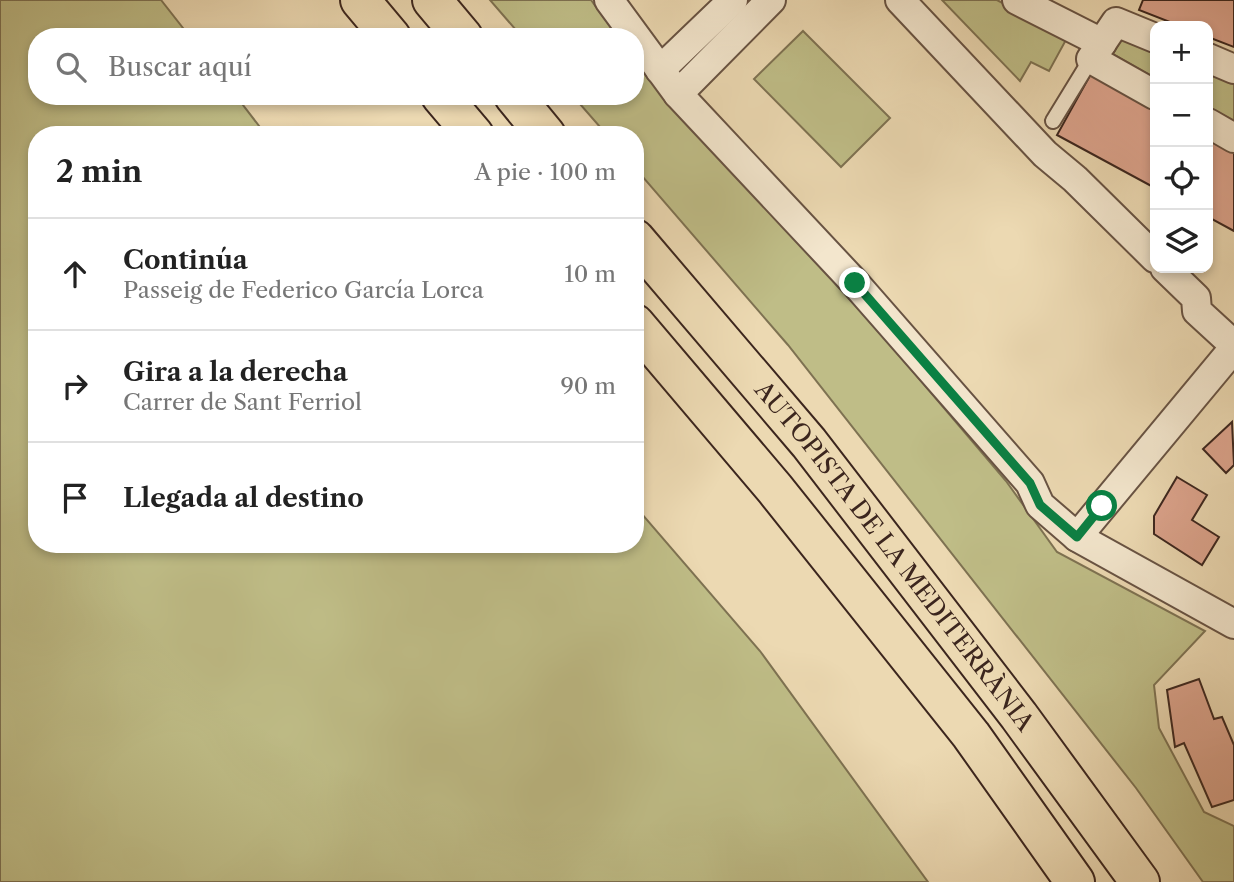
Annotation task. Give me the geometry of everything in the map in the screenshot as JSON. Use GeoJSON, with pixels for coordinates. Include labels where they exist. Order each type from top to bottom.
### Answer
{"type":"FeatureCollection","features":[{"type":"Feature","properties":{"kind":"highway"},"geometry":{"type":"LineString","coordinates":[[360,0],[383,28]]}},
{"type":"Feature","properties":{"kind":"highway"},"geometry":{"type":"LineString","coordinates":[[432,0],[455,28]]}},
{"type":"Feature","properties":{"kind":"highway"},"geometry":{"type":"LineString","coordinates":[[449,105],[466,126]]}},
{"type":"Feature","properties":{"kind":"highway"},"geometry":{"type":"LineString","coordinates":[[522,105],[539,126]]}},
{"type":"Feature","properties":{"kind":"highway","name":"AUTOPISTA DE LA MEDITERRÀNIA"},"geometry":{"type":"LineString","coordinates":[[644,250],[809,443],[1018,716],[1140,882]]}},
{"type":"Feature","properties":{"kind":"highway","name":"AUTOPISTA DE LA MEDITERRÀNIA"},"geometry":{"type":"LineString","coordinates":[[644,335],[775,489],[971,735],[1075,882]]}},
{"type":"Feature","properties":{"kind":"street"},"geometry":{"type":"LineString","coordinates":[[609,0],[629,28]]}},
{"type":"Feature","properties":{"kind":"street"},"geometry":{"type":"LineString","coordinates":[[660,70],[733,0]]}},
{"type":"Feature","properties":{"kind":"street"},"geometry":{"type":"LineString","coordinates":[[678,94],[771,0]]}},
{"type":"Feature","properties":{"kind":"street"},"geometry":{"type":"LineString","coordinates":[[900,0],[1045,154],[1075,179],[1150,253]]}},
{"type":"Feature","properties":{"kind":"street"},"geometry":{"type":"LineString","coordinates":[[1017,0],[1109,31],[1150,37]]}},
{"type":"Feature","properties":{"kind":"street"},"geometry":{"type":"LineString","coordinates":[[1109,31],[1150,88]]}},
{"type":"Feature","properties":{"kind":"street"},"geometry":{"type":"LineString","coordinates":[[644,48],[678,94],[855,283],[1030,483],[1040,505],[1077,537],[1234,624]]}},
{"type":"Feature","properties":{"kind":"street"},"geometry":{"type":"LineString","coordinates":[[1213,60],[1234,69]]}},
{"type":"Feature","properties":{"kind":"street"},"geometry":{"type":"LineString","coordinates":[[1213,126],[1234,138]]}},
{"type":"Feature","properties":{"kind":"street"},"geometry":{"type":"LineString","coordinates":[[1077,537],[1234,347],[1197,312],[1196,298],[1170,273]]}},
{"type":"Feature","properties":{"kind":"lane"},"geometry":{"type":"LineString","coordinates":[[1053,121],[1109,31]]}},
{"type":"Feature","properties":{"kind":"shaded area"},"geometry":{"type":"Polygon","coordinates":[[[0,0],[161,0],[183,28],[28,28],[28,105],[243,105],[259,126],[28,126],[28,553],[644,553],[644,516],[760,651],[928,882],[0,882],[0,0]]]}},
{"type":"Feature","properties":{"kind":"shaded area"},"geometry":{"type":"Polygon","coordinates":[[[490,0],[591,0],[611,28],[514,28],[490,0]]]}},
{"type":"Feature","properties":{"kind":"shaded area"},"geometry":{"type":"Polygon","coordinates":[[[942,0],[997,0],[1067,38],[1049,71],[1031,62],[1020,81],[942,0]]]}},
{"type":"Feature","properties":{"kind":"shaded area"},"geometry":{"type":"Polygon","coordinates":[[[803,31],[890,118],[841,167],[754,79],[803,31]]]}},
{"type":"Feature","properties":{"kind":"shaded area"},"geometry":{"type":"Polygon","coordinates":[[[1124,34],[1150,44],[1150,75],[1113,54],[1124,34]]]}},
{"type":"Feature","properties":{"kind":"shaded area"},"geometry":{"type":"Polygon","coordinates":[[[644,70],[888,342],[1006,481],[1057,552],[1205,631],[1154,685],[1159,728],[1204,812],[1234,826],[1234,882],[1203,882],[1136,788],[788,345],[644,178],[644,126],[599,126],[581,105],[644,105],[644,70]]]}},
{"type":"Feature","properties":{"kind":"shaded area"},"geometry":{"type":"Polygon","coordinates":[[[1213,70],[1234,78],[1234,121],[1213,110],[1213,70]]]}},
{"type":"Feature","properties":{"kind":"building"},"geometry":{"type":"Polygon","coordinates":[[[1143,0],[1234,0],[1234,47],[1213,39],[1213,21],[1167,21],[1139,10],[1143,0]]]}},
{"type":"Feature","properties":{"kind":"building"},"geometry":{"type":"Polygon","coordinates":[[[1093,70],[1150,101],[1150,185],[1057,135],[1093,70]]]}},
{"type":"Feature","properties":{"kind":"building"},"geometry":{"type":"Polygon","coordinates":[[[1213,136],[1234,147],[1234,231],[1213,220],[1213,136]]]}},
{"type":"Feature","properties":{"kind":"building"},"geometry":{"type":"Polygon","coordinates":[[[1232,422],[1234,465],[1226,473],[1203,449],[1232,422]]]}},
{"type":"Feature","properties":{"kind":"building"},"geometry":{"type":"Polygon","coordinates":[[[1177,477],[1207,495],[1192,520],[1219,537],[1202,565],[1154,534],[1154,516],[1177,477]]]}},
{"type":"Feature","properties":{"kind":"building"},"geometry":{"type":"Polygon","coordinates":[[[1199,679],[1214,719],[1222,717],[1234,745],[1234,800],[1212,807],[1184,743],[1175,747],[1167,690],[1199,679]]]}},
{"type":"Feature","properties":{"kind":"route"},"geometry":{"type":"LineString","coordinates":[[855,283],[1030,483],[1040,505],[1077,537],[1102,506]]}}]}
